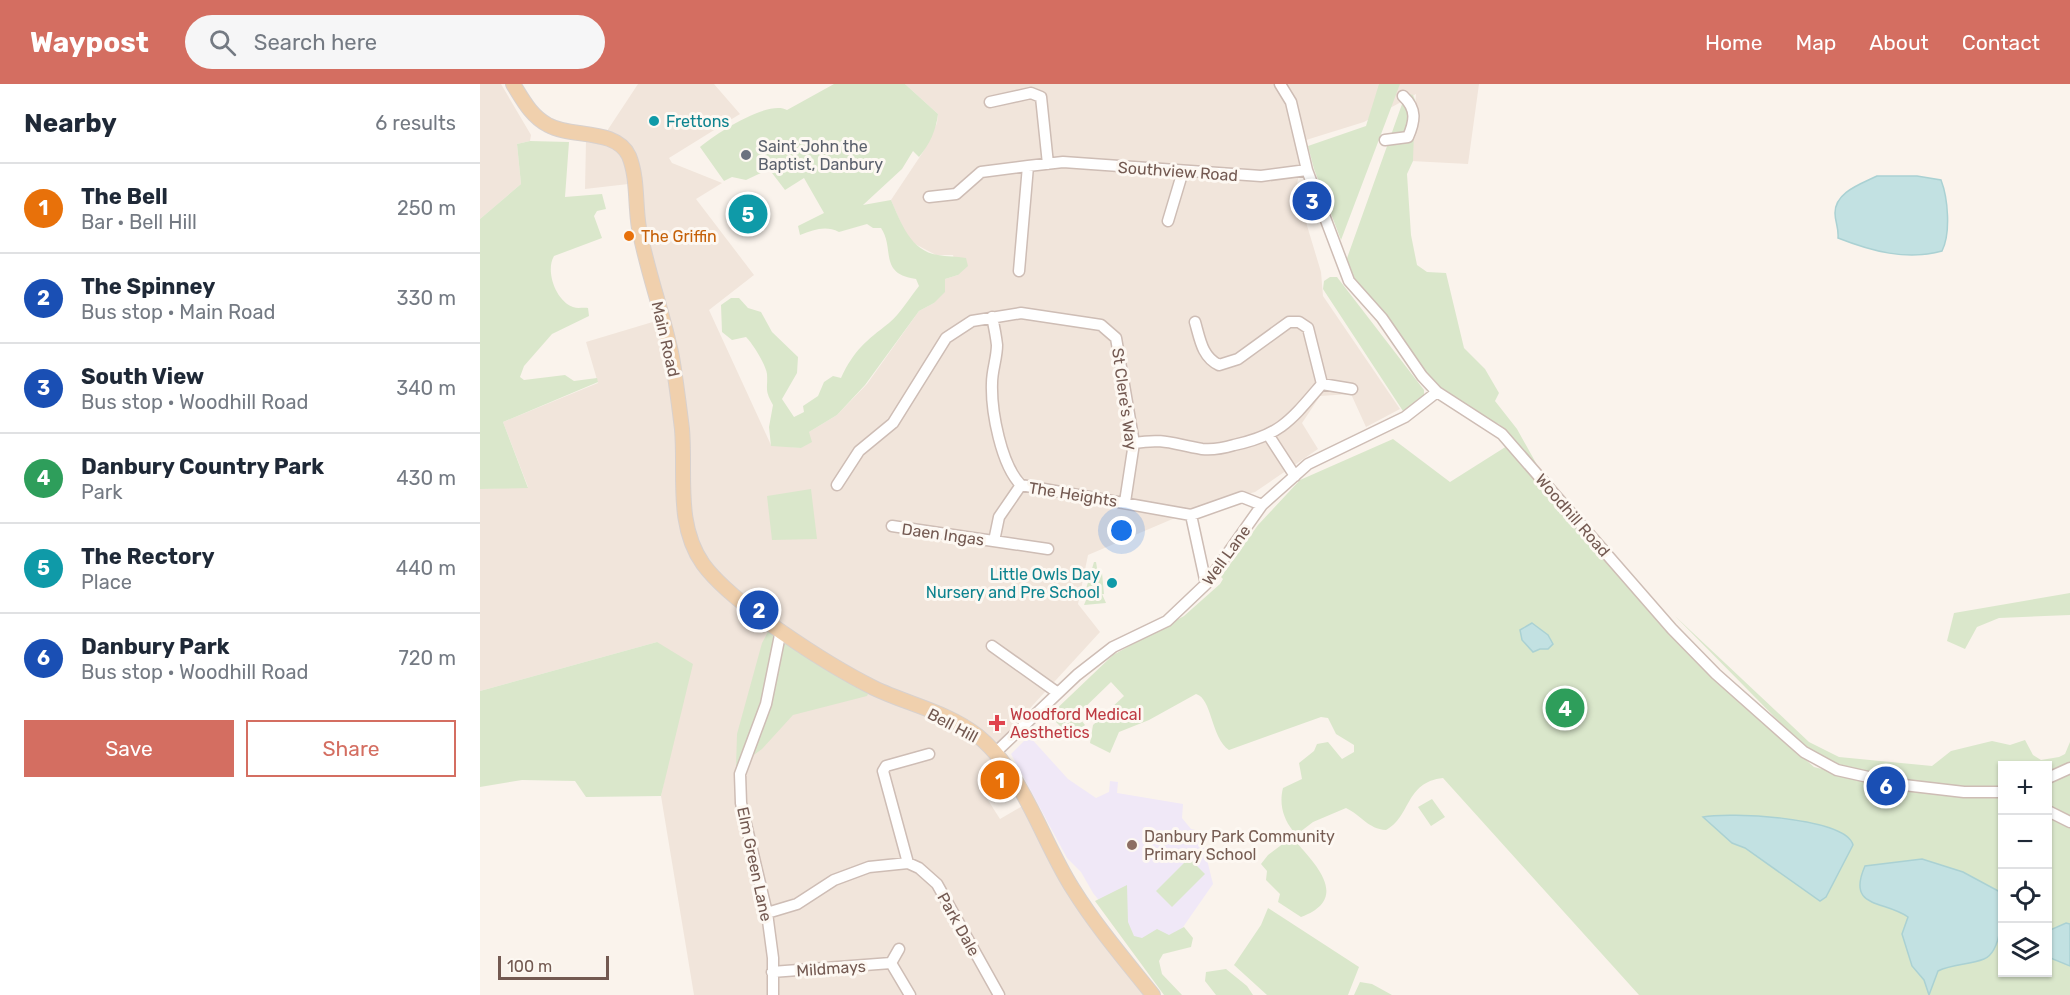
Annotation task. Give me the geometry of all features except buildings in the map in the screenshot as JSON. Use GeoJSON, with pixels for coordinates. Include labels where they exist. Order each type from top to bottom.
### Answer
{"type":"FeatureCollection","features":[{"type":"Feature","properties":{"kind":"main road","name":"Main Road"},"geometry":{"type":"LineString","coordinates":[[513,84],[529,110],[545,124],[556,129],[619,143],[627,152],[633,167],[639,228],[677,388],[682,431],[682,494],[685,517],[702,562],[720,583],[781,630]]}},
{"type":"Feature","properties":{"kind":"main road","name":"Bell Hill"},"geometry":{"type":"LineString","coordinates":[[781,630],[873,688],[968,729],[996,752],[1036,818],[1071,887],[1153,995]]}},
{"type":"Feature","properties":{"kind":"street","name":"Woodhill Road"},"geometry":{"type":"LineString","coordinates":[[1280,84],[1291,102],[1307,170],[1349,281],[1382,318],[1422,376],[1437,392],[1502,434],[1672,629],[1716,674],[1804,752],[1829,766],[1859,776],[1954,791],[1998,792]]}},
{"type":"Feature","properties":{"kind":"street"},"geometry":{"type":"LineString","coordinates":[[990,102],[1031,93],[1041,97],[1048,164]]}},
{"type":"Feature","properties":{"kind":"street"},"geometry":{"type":"LineString","coordinates":[[1385,140],[1408,137],[1414,113],[1412,105],[1403,96]]}},
{"type":"Feature","properties":{"kind":"street","name":"Southview Road"},"geometry":{"type":"LineString","coordinates":[[929,197],[956,194],[981,172],[1063,162],[1261,176],[1307,170]]}},
{"type":"Feature","properties":{"kind":"street"},"geometry":{"type":"LineString","coordinates":[[1019,271],[1028,166]]}},
{"type":"Feature","properties":{"kind":"street"},"geometry":{"type":"LineString","coordinates":[[1168,221],[1182,171]]}},
{"type":"Feature","properties":{"kind":"street","name":"St Clere's Way"},"geometry":{"type":"LineString","coordinates":[[837,485],[859,451],[893,423],[946,338],[972,321],[1021,313],[1101,325],[1110,330],[1116,338],[1134,442],[1125,502]]}},
{"type":"Feature","properties":{"kind":"street","name":"The Heights"},"geometry":{"type":"LineString","coordinates":[[992,317],[997,346],[992,381],[993,405],[1005,456],[1014,478],[1021,485],[1191,515]]}},
{"type":"Feature","properties":{"kind":"street"},"geometry":{"type":"LineString","coordinates":[[1195,322],[1204,353],[1219,365],[1238,359],[1289,322],[1299,322],[1308,328],[1322,384]]}},
{"type":"Feature","properties":{"kind":"street"},"geometry":{"type":"LineString","coordinates":[[1134,442],[1160,439],[1203,449],[1223,448],[1269,436],[1291,419],[1322,384]]}},
{"type":"Feature","properties":{"kind":"street"},"geometry":{"type":"LineString","coordinates":[[1322,384],[1352,389]]}},
{"type":"Feature","properties":{"kind":"street","name":"Well Lane"},"geometry":{"type":"LineString","coordinates":[[996,752],[1058,693],[1113,646],[1167,621],[1206,584],[1262,505],[1308,464],[1405,417],[1437,392]]}},
{"type":"Feature","properties":{"kind":"street"},"geometry":{"type":"LineString","coordinates":[[1269,436],[1295,476]]}},
{"type":"Feature","properties":{"kind":"street","name":"Daen Ingas"},"geometry":{"type":"LineString","coordinates":[[994,541],[999,517],[1021,485]]}},
{"type":"Feature","properties":{"kind":"street"},"geometry":{"type":"LineString","coordinates":[[1206,584],[1191,515],[1242,497],[1262,505]]}},
{"type":"Feature","properties":{"kind":"street","name":"Daen Ingas"},"geometry":{"type":"LineString","coordinates":[[892,526],[1048,549]]}},
{"type":"Feature","properties":{"kind":"street","name":"Elm Green Lane"},"geometry":{"type":"LineString","coordinates":[[773,995],[767,913],[741,803],[740,774],[766,704],[781,630]]}},
{"type":"Feature","properties":{"kind":"street"},"geometry":{"type":"LineString","coordinates":[[992,646],[1058,693]]}},
{"type":"Feature","properties":{"kind":"street"},"geometry":{"type":"LineString","coordinates":[[767,913],[797,904],[834,880],[869,867],[908,864],[883,771],[886,766],[929,754]]}},
{"type":"Feature","properties":{"kind":"street"},"geometry":{"type":"LineString","coordinates":[[2052,776],[2070,768]]}},
{"type":"Feature","properties":{"kind":"street"},"geometry":{"type":"LineString","coordinates":[[2052,813],[2070,822]]}},
{"type":"Feature","properties":{"kind":"street","name":"Park Dale"},"geometry":{"type":"LineString","coordinates":[[908,864],[919,867],[937,885],[999,995]]}},
{"type":"Feature","properties":{"kind":"street"},"geometry":{"type":"LineString","coordinates":[[899,949],[891,963],[910,995]]}},
{"type":"Feature","properties":{"kind":"street","name":"Mildmays"},"geometry":{"type":"LineString","coordinates":[[772,972],[891,963]]}},
{"type":"Feature","properties":{"kind":"shaded area"},"geometry":{"type":"Polygon","coordinates":[[[480,84],[501,84],[531,135],[530,141],[517,144],[521,184],[480,219],[480,84]]]}},
{"type":"Feature","properties":{"kind":"shaded area"},"geometry":{"type":"Polygon","coordinates":[[[638,84],[714,84],[740,114],[669,158],[672,163],[722,183],[696,199],[754,275],[709,310],[771,445],[801,448],[809,432],[837,415],[867,384],[919,311],[934,303],[945,279],[958,275],[953,255],[936,255],[915,244],[906,235],[891,200],[923,152],[937,123],[938,114],[905,84],[1479,84],[1468,164],[1411,161],[1416,94],[1364,122],[1306,140],[1296,189],[1321,272],[1323,296],[1400,409],[1366,427],[1351,394],[1320,396],[1302,423],[1318,449],[1255,492],[1196,509],[1088,555],[1078,604],[1100,632],[989,753],[1001,767],[979,786],[1000,819],[1031,801],[1055,841],[1075,885],[1159,995],[694,995],[661,796],[666,772],[657,642],[480,691],[480,489],[528,487],[503,422],[598,383],[586,342],[666,318],[643,231],[637,183],[585,189],[586,141],[605,134],[638,84]]]}},
{"type":"Feature","properties":{"kind":"shaded area","name":"Danbury Park Community Primary School"},"geometry":{"type":"Polygon","coordinates":[[[1029,736],[1068,779],[1096,798],[1109,792],[1110,781],[1118,782],[1117,793],[1183,804],[1182,818],[1191,829],[1200,831],[1213,884],[1181,930],[1142,953],[1093,893],[1081,872],[1067,858],[1011,754],[1029,736]]]}},
{"type":"Feature","properties":{"kind":"green space"},"geometry":{"type":"Polygon","coordinates":[[[834,84],[905,84],[938,114],[932,137],[919,157],[913,151],[902,169],[863,205],[891,200],[908,234],[920,248],[938,255],[966,258],[968,266],[958,275],[945,279],[945,292],[934,303],[919,311],[865,385],[837,415],[809,432],[812,442],[801,448],[771,446],[769,427],[773,405],[767,392],[766,370],[746,337],[732,340],[722,332],[721,305],[731,298],[739,298],[748,308],[761,312],[772,332],[798,357],[797,373],[782,399],[794,417],[804,412],[803,406],[818,396],[824,382],[833,376],[841,378],[856,353],[893,319],[919,286],[916,279],[896,272],[892,266],[881,228],[873,228],[867,224],[839,232],[824,229],[800,235],[798,226],[824,213],[804,178],[785,190],[769,169],[746,180],[732,177],[724,181],[700,147],[717,134],[756,113],[768,109],[787,110],[834,84]]]}},
{"type":"Feature","properties":{"kind":"green space"},"geometry":{"type":"Polygon","coordinates":[[[1379,84],[1400,84],[1341,240],[1314,169],[1308,146],[1366,126],[1379,84]]]}},
{"type":"Feature","properties":{"kind":"green space"},"geometry":{"type":"Polygon","coordinates":[[[1406,93],[1413,95],[1415,100],[1413,161],[1407,174],[1411,235],[1417,265],[1427,272],[1446,273],[1464,348],[1485,369],[1499,393],[1495,401],[1517,429],[1551,490],[1499,424],[1484,418],[1444,392],[1426,375],[1350,272],[1346,261],[1406,93]]]}},
{"type":"Feature","properties":{"kind":"green space"},"geometry":{"type":"Polygon","coordinates":[[[530,141],[569,142],[565,197],[602,194],[606,209],[597,211],[594,216],[602,238],[554,256],[552,262],[552,277],[557,292],[567,304],[577,308],[588,308],[589,316],[552,334],[524,366],[520,377],[524,380],[565,375],[574,381],[597,378],[598,382],[503,422],[528,488],[480,489],[480,219],[521,184],[517,144],[530,141]]]}},
{"type":"Feature","properties":{"kind":"green space"},"geometry":{"type":"Polygon","coordinates":[[[1330,277],[1337,277],[1424,390],[1424,398],[1406,411],[1403,411],[1323,289],[1324,281],[1330,277]]]}},
{"type":"Feature","properties":{"kind":"green space"},"geometry":{"type":"Polygon","coordinates":[[[1393,439],[1450,482],[1507,446],[1719,683],[1814,767],[1877,783],[1998,795],[1998,977],[2052,977],[2052,817],[2070,827],[2070,995],[1639,995],[1443,778],[1422,786],[1400,817],[1386,830],[1374,827],[1346,808],[1313,822],[1300,832],[1293,831],[1283,811],[1281,800],[1283,788],[1302,779],[1299,763],[1314,751],[1317,744],[1328,742],[1342,759],[1354,752],[1354,745],[1336,734],[1328,718],[1321,717],[1229,750],[1218,737],[1205,703],[1196,694],[1149,720],[1119,732],[1110,753],[1090,743],[1093,725],[1124,696],[1111,682],[1077,715],[1085,725],[1074,734],[1067,733],[1051,717],[1047,721],[1048,717],[1113,655],[1184,616],[1220,584],[1223,579],[1221,577],[1258,525],[1300,480],[1393,439]]]}},
{"type":"Feature","properties":{"kind":"green space"},"geometry":{"type":"Polygon","coordinates":[[[811,489],[817,539],[772,540],[767,496],[811,489]]]}},
{"type":"Feature","properties":{"kind":"green space"},"geometry":{"type":"Polygon","coordinates":[[[1094,562],[1096,562],[1098,574],[1102,573],[1104,594],[1102,594],[1106,603],[1084,605],[1086,600],[1083,599],[1094,562]]]}},
{"type":"Feature","properties":{"kind":"green space"},"geometry":{"type":"Polygon","coordinates":[[[2070,593],[2070,615],[1999,618],[1977,627],[1965,649],[1947,641],[1954,613],[2070,593]]]}},
{"type":"Feature","properties":{"kind":"green space"},"geometry":{"type":"Polygon","coordinates":[[[1675,616],[1809,742],[1839,757],[1932,766],[1951,751],[1992,741],[2010,745],[2025,740],[2033,755],[2041,760],[2065,754],[2070,742],[2070,766],[2052,773],[2052,761],[1998,761],[1998,787],[1955,786],[1909,781],[1817,760],[1675,616]]]}},
{"type":"Feature","properties":{"kind":"green space"},"geometry":{"type":"Polygon","coordinates":[[[769,630],[868,694],[793,715],[762,749],[736,768],[737,734],[762,643],[769,630]]]}},
{"type":"Feature","properties":{"kind":"green space"},"geometry":{"type":"Polygon","coordinates":[[[657,642],[693,664],[661,796],[586,797],[575,781],[522,780],[480,787],[480,691],[657,642]]]}},
{"type":"Feature","properties":{"kind":"green space"},"geometry":{"type":"Polygon","coordinates":[[[2070,772],[2070,819],[2052,810],[2052,779],[2070,772]]]}},
{"type":"Feature","properties":{"kind":"green space"},"geometry":{"type":"Polygon","coordinates":[[[1432,799],[1445,817],[1431,826],[1418,807],[1432,799]]]}},
{"type":"Feature","properties":{"kind":"green space"},"geometry":{"type":"Polygon","coordinates":[[[1284,843],[1297,843],[1313,862],[1325,882],[1324,901],[1315,910],[1301,917],[1278,902],[1280,894],[1266,880],[1267,871],[1261,864],[1268,855],[1284,843]]]}},
{"type":"Feature","properties":{"kind":"green space"},"geometry":{"type":"Polygon","coordinates":[[[1189,858],[1205,874],[1172,907],[1156,891],[1189,858]]]}},
{"type":"Feature","properties":{"kind":"green space"},"geometry":{"type":"Polygon","coordinates":[[[1127,885],[1128,922],[1134,936],[1142,938],[1157,929],[1169,935],[1184,927],[1193,938],[1191,947],[1163,954],[1159,961],[1162,974],[1182,995],[1164,995],[1095,901],[1127,885]]]}},
{"type":"Feature","properties":{"kind":"green space"},"geometry":{"type":"Polygon","coordinates":[[[1268,908],[1359,967],[1348,995],[1267,995],[1234,965],[1261,925],[1268,908]]]}},
{"type":"Feature","properties":{"kind":"green space"},"geometry":{"type":"Polygon","coordinates":[[[1226,969],[1247,986],[1253,995],[1216,995],[1205,981],[1206,972],[1226,969]]]}},
{"type":"Feature","properties":{"kind":"green space"},"geometry":{"type":"Polygon","coordinates":[[[1360,982],[1372,984],[1392,995],[1354,995],[1360,982]]]}},
{"type":"Feature","properties":{"kind":"water"},"geometry":{"type":"Polygon","coordinates":[[[1877,176],[1917,176],[1941,180],[1948,216],[1947,235],[1942,251],[1902,255],[1863,247],[1838,238],[1835,213],[1839,199],[1850,190],[1877,176]]]}},
{"type":"Feature","properties":{"kind":"water"},"geometry":{"type":"Polygon","coordinates":[[[1532,623],[1548,635],[1553,644],[1548,649],[1533,652],[1522,640],[1520,630],[1532,623]]]}},
{"type":"Feature","properties":{"kind":"water"},"geometry":{"type":"Polygon","coordinates":[[[1760,816],[1809,823],[1830,828],[1846,836],[1853,845],[1826,897],[1820,901],[1745,848],[1732,843],[1703,817],[1760,816]]]}},
{"type":"Feature","properties":{"kind":"water"},"geometry":{"type":"Polygon","coordinates":[[[1922,859],[1963,872],[1998,891],[1998,939],[1995,948],[1984,959],[1938,971],[1929,995],[1924,980],[1912,966],[1902,934],[1908,917],[1864,897],[1860,890],[1860,880],[1865,866],[1922,859]]]}},
{"type":"Feature","properties":{"kind":"water"},"geometry":{"type":"Polygon","coordinates":[[[2066,923],[2070,924],[2070,966],[2052,959],[2052,929],[2066,923]]]}},
{"type":"Feature","properties":{"kind":"place","name":"Frettons"},"geometry":{"type":"Point","coordinates":[654,121]}},
{"type":"Feature","properties":{"kind":"place","name":"Saint John the Baptist, Danbury"},"geometry":{"type":"Point","coordinates":[746,155]}},
{"type":"Feature","properties":{"kind":"place","name":"South View"},"geometry":{"type":"Point","coordinates":[1312,201]}},
{"type":"Feature","properties":{"kind":"place","name":"The Rectory"},"geometry":{"type":"Point","coordinates":[748,214]}},
{"type":"Feature","properties":{"kind":"place","name":"The Griffin"},"geometry":{"type":"Point","coordinates":[629,236]}},
{"type":"Feature","properties":{"kind":"place","name":"Little Owls Day Nursery and Pre School"},"geometry":{"type":"Point","coordinates":[1112,583]}},
{"type":"Feature","properties":{"kind":"place","name":"The Spinney"},"geometry":{"type":"Point","coordinates":[759,610]}},
{"type":"Feature","properties":{"kind":"place","name":"Danbury Country Park"},"geometry":{"type":"Point","coordinates":[1565,708]}},
{"type":"Feature","properties":{"kind":"place","name":"Woodford Medical Aesthetics"},"geometry":{"type":"Point","coordinates":[997,723]}},
{"type":"Feature","properties":{"kind":"place","name":"The Bell"},"geometry":{"type":"Point","coordinates":[1000,780]}},
{"type":"Feature","properties":{"kind":"place","name":"Danbury Park"},"geometry":{"type":"Point","coordinates":[1886,786]}},
{"type":"Feature","properties":{"kind":"place","name":"Danbury Park Community Primary School"},"geometry":{"type":"Point","coordinates":[1132,845]}}]}
